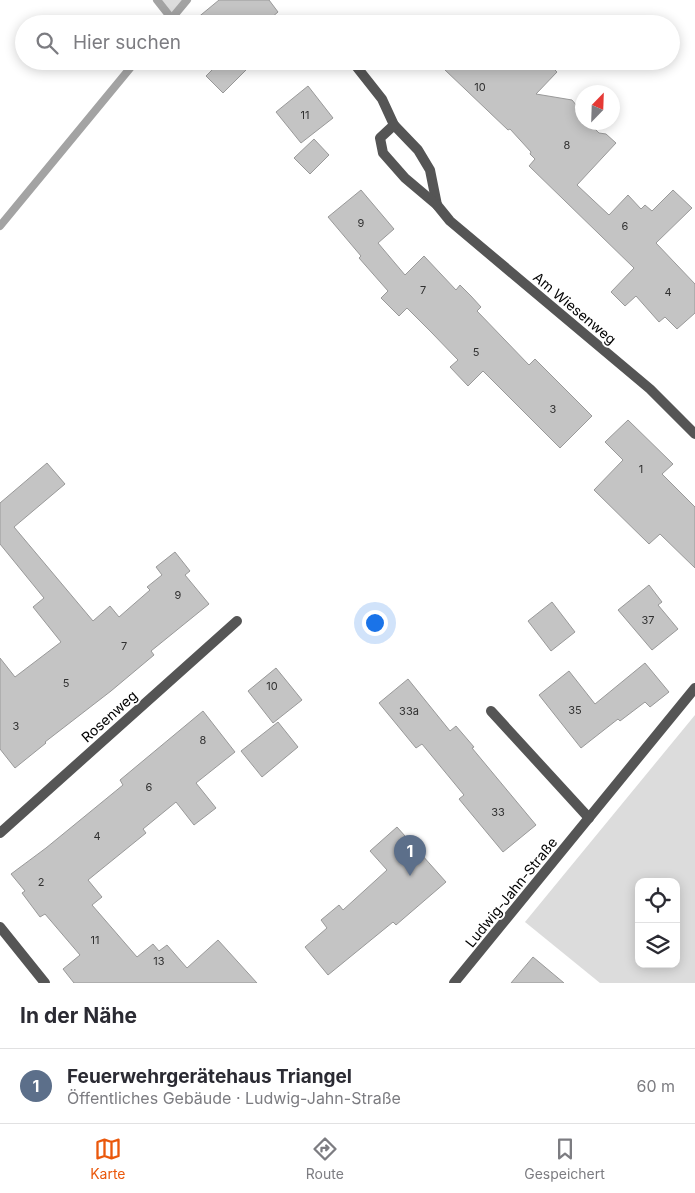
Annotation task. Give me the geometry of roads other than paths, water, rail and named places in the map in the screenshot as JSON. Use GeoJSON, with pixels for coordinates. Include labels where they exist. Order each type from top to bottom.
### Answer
{"type":"FeatureCollection","features":[{"type":"Feature","properties":{"kind":"street","name":"Am Wiesenweg"},"geometry":{"type":"LineString","coordinates":[[359,70],[382,99],[394,125],[418,150],[430,170],[437,205]]}},
{"type":"Feature","properties":{"kind":"street","name":"Am Wiesenweg"},"geometry":{"type":"LineString","coordinates":[[394,125],[380,138],[383,153],[404,178],[437,205],[450,221],[650,389],[695,434]]}},
{"type":"Feature","properties":{"kind":"street","name":"Rosenweg"},"geometry":{"type":"LineString","coordinates":[[0,832],[237,621]]}},
{"type":"Feature","properties":{"kind":"street","name":"Ludwig-Jahn-Straße"},"geometry":{"type":"LineString","coordinates":[[454,983],[695,688]]}},
{"type":"Feature","properties":{"kind":"street"},"geometry":{"type":"LineString","coordinates":[[491,711],[589,818]]}},
{"type":"Feature","properties":{"kind":"street"},"geometry":{"type":"LineString","coordinates":[[0,926],[45,983]]}},
{"type":"Feature","properties":{"kind":"waterway"},"geometry":{"type":"LineString","coordinates":[[157,0],[169,15]]}},
{"type":"Feature","properties":{"kind":"waterway"},"geometry":{"type":"LineString","coordinates":[[174,15],[187,0]]}},
{"type":"Feature","properties":{"kind":"waterway"},"geometry":{"type":"LineString","coordinates":[[0,226],[129,70]]}},
{"type":"Feature","properties":{"kind":"place","name":"Feuerwehrgerätehaus Triangel"},"geometry":{"type":"Point","coordinates":[410,876]}}]}
